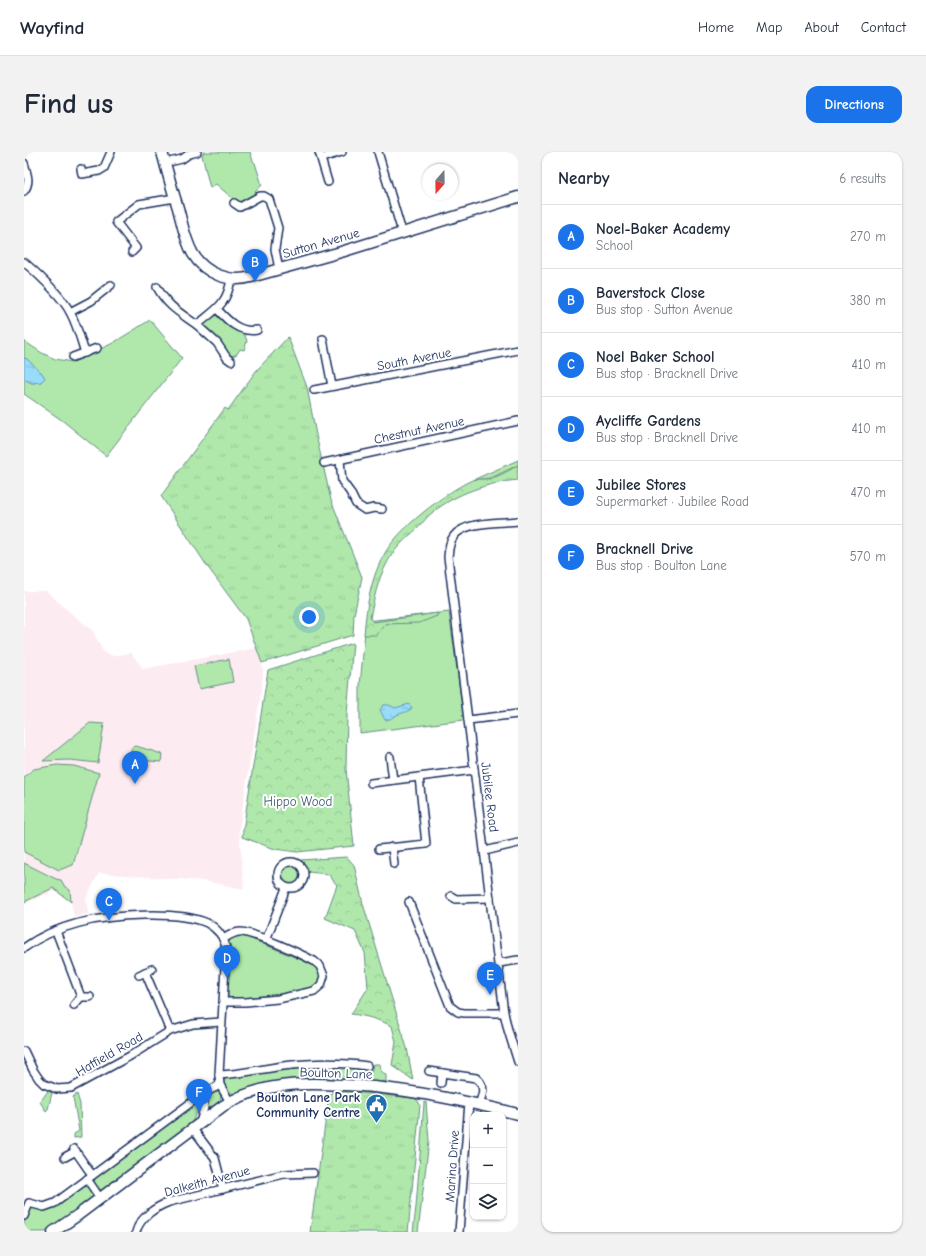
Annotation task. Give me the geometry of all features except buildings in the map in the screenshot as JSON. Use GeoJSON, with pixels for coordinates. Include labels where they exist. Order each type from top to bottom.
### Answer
{"type":"FeatureCollection","features":[{"type":"Feature","properties":{"kind":"street"},"geometry":{"type":"LineString","coordinates":[[81,169],[82,174],[108,169],[111,152]]}},
{"type":"Feature","properties":{"kind":"street","name":"Sutton Avenue"},"geometry":{"type":"LineString","coordinates":[[162,152],[187,240],[196,258],[201,264],[212,272],[220,276],[230,278],[246,279],[518,197]]}},
{"type":"Feature","properties":{"kind":"street"},"geometry":{"type":"LineString","coordinates":[[328,182],[320,155],[342,152]]}},
{"type":"Feature","properties":{"kind":"street"},"geometry":{"type":"LineString","coordinates":[[378,152],[402,232]]}},
{"type":"Feature","properties":{"kind":"street"},"geometry":{"type":"LineString","coordinates":[[165,163],[182,159],[189,154],[199,154]]}},
{"type":"Feature","properties":{"kind":"street"},"geometry":{"type":"LineString","coordinates":[[24,163],[29,180],[24,191]]}},
{"type":"Feature","properties":{"kind":"street"},"geometry":{"type":"LineString","coordinates":[[234,203],[240,207],[260,196],[264,196],[269,199],[278,228],[275,249],[279,269]]}},
{"type":"Feature","properties":{"kind":"street"},"geometry":{"type":"LineString","coordinates":[[132,252],[136,248],[116,222],[139,204],[175,198]]}},
{"type":"Feature","properties":{"kind":"street"},"geometry":{"type":"LineString","coordinates":[[24,262],[46,283],[70,312],[85,353]]}},
{"type":"Feature","properties":{"kind":"street"},"geometry":{"type":"LineString","coordinates":[[197,325],[217,308],[228,295],[230,278]]}},
{"type":"Feature","properties":{"kind":"street"},"geometry":{"type":"LineString","coordinates":[[70,312],[91,301],[111,285]]}},
{"type":"Feature","properties":{"kind":"street"},"geometry":{"type":"LineString","coordinates":[[156,287],[169,305],[197,325],[217,343],[223,353],[231,361]]}},
{"type":"Feature","properties":{"kind":"street"},"geometry":{"type":"LineString","coordinates":[[217,308],[228,320],[239,328],[248,331],[257,330]]}},
{"type":"Feature","properties":{"kind":"street"},"geometry":{"type":"LineString","coordinates":[[323,339],[332,386]]}},
{"type":"Feature","properties":{"kind":"street"},"geometry":{"type":"LineString","coordinates":[[73,358],[97,348]]}},
{"type":"Feature","properties":{"kind":"street","name":"South Avenue"},"geometry":{"type":"LineString","coordinates":[[314,390],[518,350]]}},
{"type":"Feature","properties":{"kind":"street","name":"Chestnut Avenue"},"geometry":{"type":"LineString","coordinates":[[324,463],[518,421]]}},
{"type":"Feature","properties":{"kind":"street"},"geometry":{"type":"LineString","coordinates":[[340,460],[342,481],[356,504],[364,513],[374,508],[382,509]]}},
{"type":"Feature","properties":{"kind":"street","name":"Jubilee Road"},"geometry":{"type":"LineString","coordinates":[[518,521],[469,526],[459,531],[454,535],[449,547],[448,561],[504,1013],[518,1062]]}},
{"type":"Feature","properties":{"kind":"street"},"geometry":{"type":"LineString","coordinates":[[468,720],[518,714]]}},
{"type":"Feature","properties":{"kind":"street"},"geometry":{"type":"LineString","coordinates":[[390,757],[393,780]]}},
{"type":"Feature","properties":{"kind":"street"},"geometry":{"type":"LineString","coordinates":[[371,783],[474,770]]}},
{"type":"Feature","properties":{"kind":"street"},"geometry":{"type":"LineString","coordinates":[[379,849],[426,844],[419,777]]}},
{"type":"Feature","properties":{"kind":"street"},"geometry":{"type":"LineString","coordinates":[[484,851],[518,843]]}},
{"type":"Feature","properties":{"kind":"street"},"geometry":{"type":"LineString","coordinates":[[392,847],[394,864]]}},
{"type":"Feature","properties":{"kind":"street"},"geometry":{"type":"LineString","coordinates":[[266,940],[286,888]]}},
{"type":"Feature","properties":{"kind":"street"},"geometry":{"type":"LineString","coordinates":[[451,896],[456,899],[490,898]]}},
{"type":"Feature","properties":{"kind":"street"},"geometry":{"type":"LineString","coordinates":[[409,902],[450,1006],[458,1012],[464,1013],[504,1013]]}},
{"type":"Feature","properties":{"kind":"street"},"geometry":{"type":"LineString","coordinates":[[24,948],[56,931],[80,923],[103,918],[123,916],[163,916],[206,923],[214,928],[223,939],[226,949],[218,1075],[220,1085],[230,1102]]}},
{"type":"Feature","properties":{"kind":"street"},"geometry":{"type":"LineString","coordinates":[[56,931],[81,997]]}},
{"type":"Feature","properties":{"kind":"street"},"geometry":{"type":"LineString","coordinates":[[222,1002],[246,1002],[278,999],[310,993],[319,988],[324,975],[318,963],[266,940],[241,932],[233,933],[223,939]]}},
{"type":"Feature","properties":{"kind":"street"},"geometry":{"type":"LineString","coordinates":[[499,963],[518,960]]}},
{"type":"Feature","properties":{"kind":"street"},"geometry":{"type":"LineString","coordinates":[[145,972],[170,1031]]}},
{"type":"Feature","properties":{"kind":"street"},"geometry":{"type":"LineString","coordinates":[[74,1005],[81,997],[90,997]]}},
{"type":"Feature","properties":{"kind":"street","name":"Hatfield Road"},"geometry":{"type":"LineString","coordinates":[[24,1051],[39,1080],[44,1084],[51,1088],[57,1089],[72,1088],[130,1056],[170,1031],[193,1024],[221,1022]]}},
{"type":"Feature","properties":{"kind":"street","name":"Boulton Lane"},"geometry":{"type":"LineString","coordinates":[[218,1075],[246,1073],[298,1065],[337,1064],[367,1066]]}},
{"type":"Feature","properties":{"kind":"street"},"geometry":{"type":"LineString","coordinates":[[429,1072],[442,1073],[440,1084]]}},
{"type":"Feature","properties":{"kind":"street","name":"Marina Drive"},"geometry":{"type":"LineString","coordinates":[[442,1073],[474,1077],[483,1085],[484,1089],[474,1103],[459,1232]]}},
{"type":"Feature","properties":{"kind":"street","name":"Boulton Lane"},"geometry":{"type":"LineString","coordinates":[[53,1232],[230,1102],[252,1092],[294,1084],[323,1083],[404,1090],[474,1103],[518,1114]]}},
{"type":"Feature","properties":{"kind":"street"},"geometry":{"type":"LineString","coordinates":[[24,1216],[27,1201],[44,1207],[52,1205],[204,1093],[220,1085]]}},
{"type":"Feature","properties":{"kind":"street"},"geometry":{"type":"LineString","coordinates":[[204,1093],[204,1107],[196,1126],[215,1158],[223,1189]]}},
{"type":"Feature","properties":{"kind":"street"},"geometry":{"type":"LineString","coordinates":[[65,1157],[75,1150],[100,1198]]}},
{"type":"Feature","properties":{"kind":"street","name":"Dalkeith Avenue"},"geometry":{"type":"LineString","coordinates":[[136,1232],[144,1217],[163,1204],[264,1178],[297,1177],[313,1173]]}},
{"type":"Feature","properties":{"kind":"shaded area"},"geometry":{"type":"Polygon","coordinates":[[[24,591],[46,591],[92,630],[104,653],[114,656],[131,653],[143,669],[257,648],[263,671],[262,685],[239,829],[244,889],[204,881],[99,873],[86,898],[88,914],[74,917],[71,902],[54,891],[24,904],[24,591]]]}},
{"type":"Feature","properties":{"kind":"green space"},"geometry":{"type":"Polygon","coordinates":[[[204,152],[250,152],[262,185],[255,192],[257,195],[240,205],[216,184],[210,188],[202,155],[204,152]]]}},
{"type":"Feature","properties":{"kind":"green space"},"geometry":{"type":"Polygon","coordinates":[[[215,314],[244,333],[247,341],[244,350],[240,349],[237,354],[233,356],[226,353],[204,326],[204,324],[215,314]]]}},
{"type":"Feature","properties":{"kind":"green space"},"geometry":{"type":"Polygon","coordinates":[[[150,320],[182,358],[106,456],[63,421],[24,394],[24,379],[32,383],[41,382],[27,359],[24,358],[24,341],[42,353],[55,359],[73,362],[113,343],[150,320]]]}},
{"type":"Feature","properties":{"kind":"green space"},"geometry":{"type":"Polygon","coordinates":[[[288,337],[307,387],[331,500],[362,577],[354,615],[353,635],[262,663],[246,619],[207,566],[161,496],[225,408],[228,410],[256,371],[288,337]]]}},
{"type":"Feature","properties":{"kind":"green space"},"geometry":{"type":"Polygon","coordinates":[[[518,460],[518,465],[491,478],[473,480],[518,460]]]}},
{"type":"Feature","properties":{"kind":"green space"},"geometry":{"type":"Polygon","coordinates":[[[518,465],[518,480],[484,486],[452,499],[433,512],[392,554],[380,578],[370,618],[373,622],[438,613],[437,616],[419,623],[385,624],[377,635],[364,635],[368,603],[376,572],[385,553],[400,533],[423,512],[448,494],[472,480],[488,479],[498,476],[518,465]]]}},
{"type":"Feature","properties":{"kind":"green space"},"geometry":{"type":"Polygon","coordinates":[[[449,612],[464,720],[360,733],[360,686],[366,621],[449,612]]]}},
{"type":"Feature","properties":{"kind":"green space","name":"Hippo Wood"},"geometry":{"type":"Polygon","coordinates":[[[353,643],[347,714],[346,769],[354,846],[297,852],[275,849],[242,837],[268,670],[353,643]]]}},
{"type":"Feature","properties":{"kind":"green space"},"geometry":{"type":"Polygon","coordinates":[[[229,659],[233,682],[199,689],[194,666],[229,659]]]}},
{"type":"Feature","properties":{"kind":"green space"},"geometry":{"type":"Polygon","coordinates":[[[90,723],[104,724],[98,763],[70,760],[43,761],[90,723]]]}},
{"type":"Feature","properties":{"kind":"green space"},"geometry":{"type":"Polygon","coordinates":[[[136,746],[162,754],[161,762],[128,759],[132,747],[136,746]]]}},
{"type":"Feature","properties":{"kind":"green space"},"geometry":{"type":"Polygon","coordinates":[[[57,765],[74,766],[99,773],[73,865],[59,870],[24,852],[24,777],[34,769],[57,765]]]}},
{"type":"Feature","properties":{"kind":"green space"},"geometry":{"type":"Polygon","coordinates":[[[347,857],[354,865],[363,904],[407,1048],[413,1080],[392,1065],[396,1042],[392,1026],[372,1018],[351,1014],[368,988],[365,953],[355,931],[325,918],[337,885],[328,874],[308,872],[301,860],[347,857]]]}},
{"type":"Feature","properties":{"kind":"green space"},"geometry":{"type":"Polygon","coordinates":[[[24,863],[61,880],[65,887],[70,890],[71,902],[53,888],[24,902],[24,863]]]}},
{"type":"Feature","properties":{"kind":"green space"},"geometry":{"type":"Polygon","coordinates":[[[291,864],[299,867],[302,875],[299,883],[291,886],[283,883],[280,875],[283,867],[291,864]]]}},
{"type":"Feature","properties":{"kind":"green space"},"geometry":{"type":"Polygon","coordinates":[[[242,935],[316,966],[320,978],[314,989],[268,997],[230,998],[226,993],[228,941],[233,936],[242,935]]]}},
{"type":"Feature","properties":{"kind":"green space"},"geometry":{"type":"Polygon","coordinates":[[[373,1064],[380,1064],[381,1071],[386,1075],[386,1082],[356,1082],[234,1095],[223,1083],[225,1078],[293,1068],[344,1067],[361,1069],[365,1073],[371,1073],[373,1064]]]}},
{"type":"Feature","properties":{"kind":"green space"},"geometry":{"type":"Polygon","coordinates":[[[334,1090],[414,1098],[418,1101],[420,1105],[408,1232],[310,1232],[329,1095],[334,1090]]]}},
{"type":"Feature","properties":{"kind":"green space"},"geometry":{"type":"Polygon","coordinates":[[[48,1091],[52,1093],[48,1109],[46,1111],[40,1102],[48,1091]]]}},
{"type":"Feature","properties":{"kind":"green space"},"geometry":{"type":"Polygon","coordinates":[[[216,1092],[220,1093],[221,1101],[207,1112],[211,1095],[216,1092]]]}},
{"type":"Feature","properties":{"kind":"green space"},"geometry":{"type":"Polygon","coordinates":[[[77,1094],[80,1104],[81,1137],[74,1138],[74,1134],[79,1131],[73,1097],[77,1094]]]}},
{"type":"Feature","properties":{"kind":"green space"},"geometry":{"type":"Polygon","coordinates":[[[198,1102],[199,1106],[191,1125],[103,1191],[94,1183],[95,1178],[198,1102]]]}},
{"type":"Feature","properties":{"kind":"green space"},"geometry":{"type":"Polygon","coordinates":[[[426,1102],[429,1141],[418,1232],[413,1232],[424,1103],[426,1102]]]}},
{"type":"Feature","properties":{"kind":"green space"},"geometry":{"type":"Polygon","coordinates":[[[84,1186],[91,1189],[93,1193],[92,1198],[58,1225],[45,1232],[24,1232],[26,1215],[31,1209],[40,1208],[84,1186]]]}},
{"type":"Feature","properties":{"kind":"water"},"geometry":{"type":"Polygon","coordinates":[[[24,358],[42,373],[45,378],[41,382],[32,383],[24,379],[24,358]]]}},
{"type":"Feature","properties":{"kind":"water"},"geometry":{"type":"Polygon","coordinates":[[[409,704],[412,708],[410,710],[387,720],[385,720],[380,710],[383,705],[389,705],[395,708],[409,704]]]}},
{"type":"Feature","properties":{"kind":"place","name":"Baverstock Close"},"geometry":{"type":"Point","coordinates":[255,282]}},
{"type":"Feature","properties":{"kind":"place","name":"Noel-Baker Academy"},"geometry":{"type":"Point","coordinates":[135,784]}},
{"type":"Feature","properties":{"kind":"place","name":"Noel Baker School"},"geometry":{"type":"Point","coordinates":[109,921]}},
{"type":"Feature","properties":{"kind":"place","name":"Aycliffe Gardens"},"geometry":{"type":"Point","coordinates":[227,978]}},
{"type":"Feature","properties":{"kind":"place","name":"Jubilee Stores"},"geometry":{"type":"Point","coordinates":[490,995]}},
{"type":"Feature","properties":{"kind":"place","name":"Bracknell Drive"},"geometry":{"type":"Point","coordinates":[199,1112]}},
{"type":"Feature","properties":{"kind":"place","name":"Boulton Lane Park Community Centre"},"geometry":{"type":"Point","coordinates":[376,1124]}}]}
